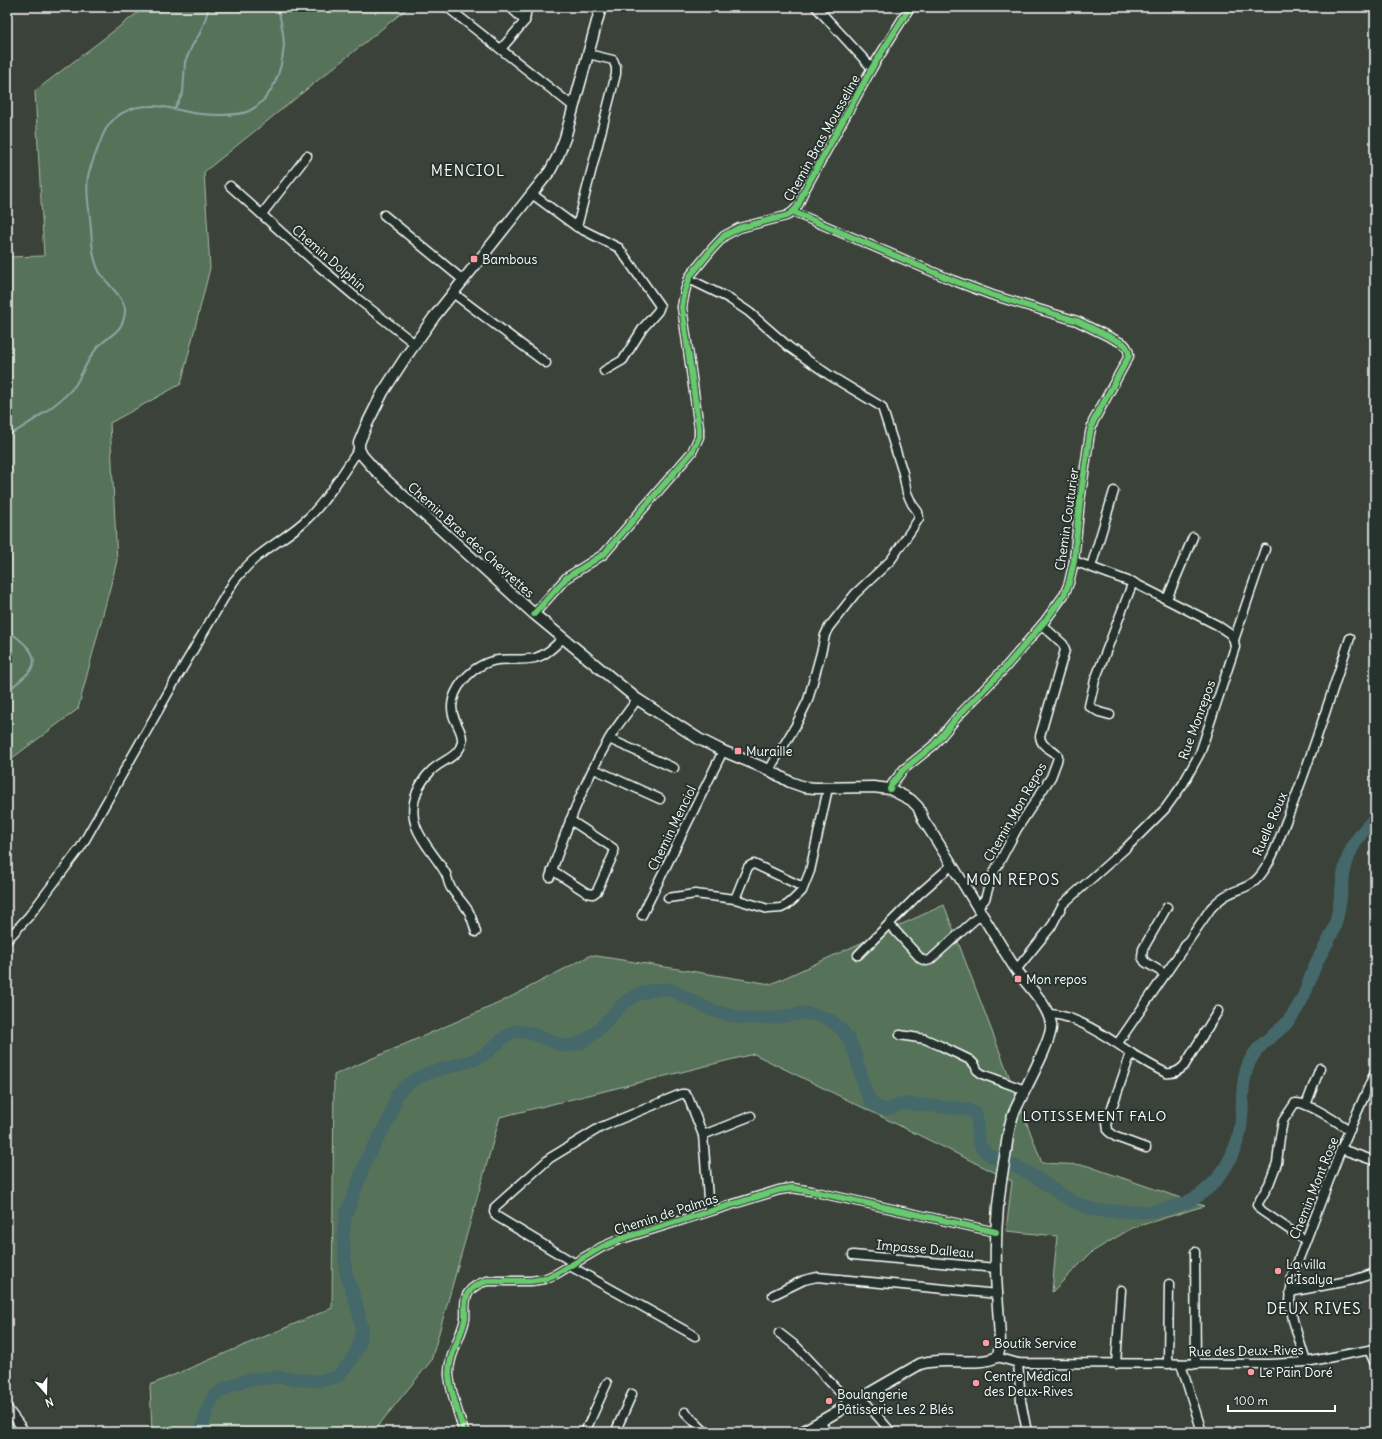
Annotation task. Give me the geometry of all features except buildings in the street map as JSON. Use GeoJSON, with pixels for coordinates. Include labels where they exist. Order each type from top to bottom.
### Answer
{"type":"FeatureCollection","features":[{"type":"Feature","properties":{"kind":"main road"},"geometry":{"type":"LineString","coordinates":[[360,449],[361,437],[383,392],[415,344],[463,280],[550,171],[565,138],[601,7]]}},
{"type":"Feature","properties":{"kind":"main road","name":"Chemin Bras des Chevrettes"},"geometry":{"type":"LineString","coordinates":[[360,449],[362,455],[375,470],[562,639],[637,700],[699,739],[769,770],[790,782],[804,787],[873,787],[890,789],[911,800],[918,807],[924,821],[1016,970],[1043,1005],[1051,1023],[1051,1031],[1012,1117],[1007,1142],[1002,1173],[996,1232],[996,1268],[1000,1347],[997,1357]]}},
{"type":"Feature","properties":{"kind":"main road"},"geometry":{"type":"LineString","coordinates":[[802,1432],[903,1374],[927,1362],[986,1361],[997,1357]]}},
{"type":"Feature","properties":{"kind":"street"},"geometry":{"type":"LineString","coordinates":[[447,7],[574,107]]}},
{"type":"Feature","properties":{"kind":"street"},"geometry":{"type":"LineString","coordinates":[[510,7],[525,20]]}},
{"type":"Feature","properties":{"kind":"street"},"geometry":{"type":"LineString","coordinates":[[501,49],[525,20],[527,7]]}},
{"type":"Feature","properties":{"kind":"street"},"geometry":{"type":"LineString","coordinates":[[816,7],[872,68]]}},
{"type":"Feature","properties":{"kind":"street","name":"Chemin Bras Mousseline"},"geometry":{"type":"LineString","coordinates":[[534,614],[566,578],[604,554],[692,452],[698,438],[698,420],[682,307],[689,279],[724,236],[739,228],[786,216],[798,207],[803,193],[872,68],[910,7]]}},
{"type":"Feature","properties":{"kind":"street"},"geometry":{"type":"LineString","coordinates":[[577,226],[616,74],[616,67],[613,60],[588,54]]}},
{"type":"Feature","properties":{"kind":"street"},"geometry":{"type":"LineString","coordinates":[[262,214],[306,156]]}},
{"type":"Feature","properties":{"kind":"street","name":"Chemin Dolphin"},"geometry":{"type":"LineString","coordinates":[[230,186],[320,267],[415,344]]}},
{"type":"Feature","properties":{"kind":"street"},"geometry":{"type":"LineString","coordinates":[[532,194],[577,226],[619,248],[660,306],[658,311],[643,328],[623,360],[604,371]]}},
{"type":"Feature","properties":{"kind":"street","name":"Chemin Couturier"},"geometry":{"type":"LineString","coordinates":[[793,212],[952,280],[992,295],[1078,321],[1124,344],[1128,348],[1129,356],[1092,422],[1081,493],[1074,561],[1069,583],[1064,595],[1042,625],[1004,670],[959,715],[934,745],[898,776],[890,789]]}},
{"type":"Feature","properties":{"kind":"street"},"geometry":{"type":"LineString","coordinates":[[384,215],[463,280]]}},
{"type":"Feature","properties":{"kind":"street"},"geometry":{"type":"LineString","coordinates":[[689,279],[728,298],[749,312],[789,347],[829,375],[882,407],[903,473],[907,493],[919,515],[916,523],[891,560],[856,594],[829,627],[825,635],[821,656],[808,700],[796,725],[769,770]]}},
{"type":"Feature","properties":{"kind":"street"},"geometry":{"type":"LineString","coordinates":[[453,293],[546,363]]}},
{"type":"Feature","properties":{"kind":"street"},"geometry":{"type":"LineString","coordinates":[[7,940],[29,916],[81,847],[176,679],[234,582],[245,568],[257,557],[310,517],[360,449]]}},
{"type":"Feature","properties":{"kind":"street"},"geometry":{"type":"LineString","coordinates":[[1091,567],[1114,491]]}},
{"type":"Feature","properties":{"kind":"street"},"geometry":{"type":"LineString","coordinates":[[1167,599],[1193,537]]}},
{"type":"Feature","properties":{"kind":"street","name":"Rue Monrepos"},"geometry":{"type":"LineString","coordinates":[[1016,970],[1051,927],[1063,904],[1126,848],[1165,808],[1183,784],[1200,753],[1235,647],[1234,640],[1265,549]]}},
{"type":"Feature","properties":{"kind":"street"},"geometry":{"type":"LineString","coordinates":[[1074,561],[1133,582],[1224,629],[1234,640]]}},
{"type":"Feature","properties":{"kind":"street"},"geometry":{"type":"LineString","coordinates":[[1110,715],[1099,712],[1089,706],[1090,697],[1095,680],[1133,582]]}},
{"type":"Feature","properties":{"kind":"street","name":"Chemin Mon Repos"},"geometry":{"type":"LineString","coordinates":[[979,911],[985,899],[990,881],[1005,852],[1051,777],[1057,761],[1058,756],[1054,751],[1044,746],[1041,742],[1040,736],[1065,650],[1063,644],[1042,625]]}},
{"type":"Feature","properties":{"kind":"street","name":"Ruelle Roux"},"geometry":{"type":"LineString","coordinates":[[1118,1044],[1211,908],[1224,896],[1238,891],[1252,883],[1258,877],[1271,857],[1304,774],[1350,638]]}},
{"type":"Feature","properties":{"kind":"street"},"geometry":{"type":"LineString","coordinates":[[476,932],[469,912],[450,887],[446,875],[422,841],[413,817],[413,805],[417,792],[430,771],[440,763],[447,761],[461,746],[462,735],[452,712],[452,701],[457,688],[467,676],[489,661],[498,659],[524,660],[537,657],[551,650],[562,639]]}},
{"type":"Feature","properties":{"kind":"street"},"geometry":{"type":"LineString","coordinates":[[570,820],[613,848],[614,853],[598,891],[593,894],[587,893],[551,873],[570,820],[594,769],[609,739],[637,700]]}},
{"type":"Feature","properties":{"kind":"street"},"geometry":{"type":"LineString","coordinates":[[609,739],[674,768]]}},
{"type":"Feature","properties":{"kind":"street","name":"Chemin Menciol"},"geometry":{"type":"LineString","coordinates":[[642,915],[723,750]]}},
{"type":"Feature","properties":{"kind":"street"},"geometry":{"type":"LineString","coordinates":[[594,769],[660,799]]}},
{"type":"Feature","properties":{"kind":"street"},"geometry":{"type":"LineString","coordinates":[[668,898],[695,894],[735,899],[762,908],[774,909],[781,908],[793,900],[803,887],[810,871],[828,788]]}},
{"type":"Feature","properties":{"kind":"street"},"geometry":{"type":"LineString","coordinates":[[735,899],[748,868],[754,864],[803,887]]}},
{"type":"Feature","properties":{"kind":"street"},"geometry":{"type":"LineString","coordinates":[[858,955],[919,894],[952,865]]}},
{"type":"Feature","properties":{"kind":"street"},"geometry":{"type":"LineString","coordinates":[[1165,974],[1145,962],[1142,957],[1143,949],[1167,907]]}},
{"type":"Feature","properties":{"kind":"street"},"geometry":{"type":"LineString","coordinates":[[889,924],[921,959],[926,961],[930,960],[979,911]]}},
{"type":"Feature","properties":{"kind":"street"},"geometry":{"type":"LineString","coordinates":[[1048,1014],[1057,1014],[1070,1018],[1118,1044],[1166,1073],[1176,1072],[1184,1066],[1218,1011]]}},
{"type":"Feature","properties":{"kind":"street"},"geometry":{"type":"LineString","coordinates":[[900,1036],[925,1039],[970,1060],[982,1074],[1024,1090]]}},
{"type":"Feature","properties":{"kind":"street"},"geometry":{"type":"LineString","coordinates":[[1131,1053],[1107,1122],[1108,1131],[1116,1137],[1146,1148]]}},
{"type":"Feature","properties":{"kind":"street"},"geometry":{"type":"LineString","coordinates":[[1306,1105],[1320,1068]]}},
{"type":"Feature","properties":{"kind":"street","name":"Chemin Mont Rose"},"geometry":{"type":"LineString","coordinates":[[1306,1362],[1293,1320],[1290,1302],[1292,1277],[1341,1149],[1375,1072]]}},
{"type":"Feature","properties":{"kind":"street"},"geometry":{"type":"LineString","coordinates":[[695,1336],[572,1265],[496,1216],[494,1212],[495,1207],[550,1158],[601,1127],[681,1094],[685,1094],[688,1097],[703,1135],[709,1211]]}},
{"type":"Feature","properties":{"kind":"street"},"geometry":{"type":"LineString","coordinates":[[1305,1240],[1262,1211],[1257,1205],[1269,1184],[1277,1163],[1283,1121],[1295,1103],[1299,1102],[1350,1130]]}},
{"type":"Feature","properties":{"kind":"street"},"geometry":{"type":"LineString","coordinates":[[703,1135],[751,1116]]}},
{"type":"Feature","properties":{"kind":"street"},"geometry":{"type":"LineString","coordinates":[[1341,1149],[1375,1161]]}},
{"type":"Feature","properties":{"kind":"street","name":"Chemin de Palmas"},"geometry":{"type":"LineString","coordinates":[[464,1432],[453,1396],[450,1366],[463,1327],[466,1297],[469,1291],[474,1287],[487,1281],[531,1281],[544,1279],[618,1240],[772,1192],[792,1188],[996,1232]]}},
{"type":"Feature","properties":{"kind":"street"},"geometry":{"type":"LineString","coordinates":[[1195,1252],[1196,1364]]}},
{"type":"Feature","properties":{"kind":"street","name":"Impasse Dalleau"},"geometry":{"type":"LineString","coordinates":[[853,1255],[996,1268]]}},
{"type":"Feature","properties":{"kind":"street"},"geometry":{"type":"LineString","coordinates":[[1290,1292],[1353,1280],[1375,1273]]}},
{"type":"Feature","properties":{"kind":"street"},"geometry":{"type":"LineString","coordinates":[[772,1295],[804,1280],[817,1277],[998,1294]]}},
{"type":"Feature","properties":{"kind":"street"},"geometry":{"type":"LineString","coordinates":[[1168,1364],[1167,1339],[1169,1284]]}},
{"type":"Feature","properties":{"kind":"street"},"geometry":{"type":"LineString","coordinates":[[1116,1364],[1121,1290]]}},
{"type":"Feature","properties":{"kind":"street"},"geometry":{"type":"LineString","coordinates":[[779,1333],[797,1347],[850,1404]]}},
{"type":"Feature","properties":{"kind":"street"},"geometry":{"type":"LineString","coordinates":[[1372,1349],[1375,1364]]}},
{"type":"Feature","properties":{"kind":"street","name":"Rue des Deux-Rives"},"geometry":{"type":"LineString","coordinates":[[997,1357],[1018,1364],[1272,1364],[1306,1362],[1372,1349]]}},
{"type":"Feature","properties":{"kind":"street"},"geometry":{"type":"LineString","coordinates":[[1018,1364],[1021,1400],[1027,1432]]}},
{"type":"Feature","properties":{"kind":"street"},"geometry":{"type":"LineString","coordinates":[[1181,1364],[1202,1432]]}},
{"type":"Feature","properties":{"kind":"street"},"geometry":{"type":"LineString","coordinates":[[585,1432],[607,1383]]}},
{"type":"Feature","properties":{"kind":"street"},"geometry":{"type":"LineString","coordinates":[[616,1432],[632,1394]]}},
{"type":"Feature","properties":{"kind":"street"},"geometry":{"type":"LineString","coordinates":[[862,1398],[890,1432]]}},
{"type":"Feature","properties":{"kind":"street"},"geometry":{"type":"LineString","coordinates":[[7,1408],[25,1432]]}},
{"type":"Feature","properties":{"kind":"street"},"geometry":{"type":"LineString","coordinates":[[685,1412],[704,1432]]}},
{"type":"Feature","properties":{"kind":"street"},"geometry":{"type":"LineString","coordinates":[[819,1422],[828,1432]]}},
{"type":"Feature","properties":{"kind":"green space"},"geometry":{"type":"Polygon","coordinates":[[[145,7],[409,7],[204,172],[210,268],[181,384],[110,423],[117,561],[78,709],[7,762],[7,257],[44,256],[35,91],[145,7]]]}},
{"type":"Feature","properties":{"kind":"green space"},"geometry":{"type":"Polygon","coordinates":[[[944,905],[1042,1163],[1085,1165],[1204,1206],[1132,1228],[1092,1252],[1052,1292],[1057,1236],[1006,1231],[1012,1181],[754,1054],[500,1117],[431,1361],[373,1432],[152,1432],[150,1385],[332,1308],[334,1075],[499,1003],[591,955],[771,984],[944,905]]]}},
{"type":"Feature","properties":{"kind":"waterway"},"geometry":{"type":"LineString","coordinates":[[174,110],[183,93],[185,62],[200,33],[209,7]]}},
{"type":"Feature","properties":{"kind":"waterway"},"geometry":{"type":"LineString","coordinates":[[7,436],[44,413],[71,390],[94,352],[119,329],[124,318],[125,311],[122,301],[99,271],[94,258],[92,245],[87,186],[88,176],[105,130],[110,123],[121,114],[128,110],[142,106],[156,106],[195,113],[219,115],[244,113],[257,106],[275,83],[283,55],[284,40],[278,7]]}},
{"type":"Feature","properties":{"kind":"waterway"},"geometry":{"type":"LineString","coordinates":[[7,630],[23,642],[32,653],[34,659],[30,671],[7,692]]}},
{"type":"Feature","properties":{"kind":"waterway"},"geometry":{"type":"LineString","coordinates":[[201,1432],[207,1410],[214,1396],[228,1387],[247,1380],[276,1377],[318,1381],[337,1377],[349,1363],[359,1346],[362,1327],[346,1273],[343,1235],[346,1215],[367,1158],[390,1117],[397,1094],[405,1086],[428,1073],[474,1060],[484,1055],[507,1035],[516,1031],[530,1033],[564,1046],[583,1042],[596,1032],[625,1002],[636,995],[652,990],[669,989],[711,1010],[741,1018],[773,1018],[802,1013],[817,1015],[830,1020],[839,1027],[849,1039],[855,1053],[865,1090],[872,1103],[881,1109],[892,1108],[901,1104],[966,1109],[976,1114],[979,1141],[983,1150],[998,1160],[1026,1171],[1066,1198],[1085,1207],[1100,1211],[1146,1212],[1178,1205],[1198,1196],[1218,1178],[1232,1155],[1238,1139],[1242,1120],[1244,1082],[1249,1063],[1260,1047],[1285,1025],[1300,1003],[1317,961],[1328,941],[1337,919],[1348,857],[1359,836],[1375,819]]}},
{"type":"Feature","properties":{"kind":"cycle path"},"geometry":{"type":"LineString","coordinates":[[534,614],[566,578],[604,554],[692,452],[699,437],[699,428],[682,307],[690,276],[724,236],[739,228],[786,216],[795,209],[872,68],[910,7]]}},
{"type":"Feature","properties":{"kind":"cycle path"},"geometry":{"type":"LineString","coordinates":[[793,212],[952,280],[992,295],[1077,321],[1124,344],[1129,353],[1129,356],[1093,422],[1090,433],[1080,501],[1074,561],[1069,583],[1064,595],[1045,621],[1004,669],[959,715],[934,745],[904,769],[892,784],[890,789]]}},
{"type":"Feature","properties":{"kind":"cycle path"},"geometry":{"type":"LineString","coordinates":[[464,1432],[451,1390],[449,1368],[465,1319],[465,1301],[467,1295],[477,1285],[487,1281],[531,1281],[544,1279],[556,1274],[602,1247],[618,1240],[779,1190],[792,1188],[996,1232]]}},
{"type":"Feature","properties":{"kind":"place","name":"Bambous"},"geometry":{"type":"Point","coordinates":[474,259]}},
{"type":"Feature","properties":{"kind":"place","name":"Muraille"},"geometry":{"type":"Point","coordinates":[738,751]}},
{"type":"Feature","properties":{"kind":"place","name":"Mon repos"},"geometry":{"type":"Point","coordinates":[1018,979]}},
{"type":"Feature","properties":{"kind":"place","name":"La villa d'Isalya"},"geometry":{"type":"Point","coordinates":[1278,1271]}},
{"type":"Feature","properties":{"kind":"place","name":"Boutik Service"},"geometry":{"type":"Point","coordinates":[986,1343]}},
{"type":"Feature","properties":{"kind":"place","name":"Le Pain Doré"},"geometry":{"type":"Point","coordinates":[1251,1372]}},
{"type":"Feature","properties":{"kind":"place","name":"Centre Médical des Deux-Rives"},"geometry":{"type":"Point","coordinates":[976,1383]}},
{"type":"Feature","properties":{"kind":"place","name":"Boulangerie Pâtisserie Les 2 Blés"},"geometry":{"type":"Point","coordinates":[829,1401]}},
{"type":"Feature","properties":{"kind":"district","name":"MENCIOL"},"geometry":{"type":"Point","coordinates":[468,170]}},
{"type":"Feature","properties":{"kind":"district","name":"MON REPOS"},"geometry":{"type":"Point","coordinates":[1013,879]}},
{"type":"Feature","properties":{"kind":"district","name":"LOTISSEMENT FALO"},"geometry":{"type":"Point","coordinates":[1095,1116]}},
{"type":"Feature","properties":{"kind":"district","name":"DEUX RIVES"},"geometry":{"type":"Point","coordinates":[1314,1308]}}]}
